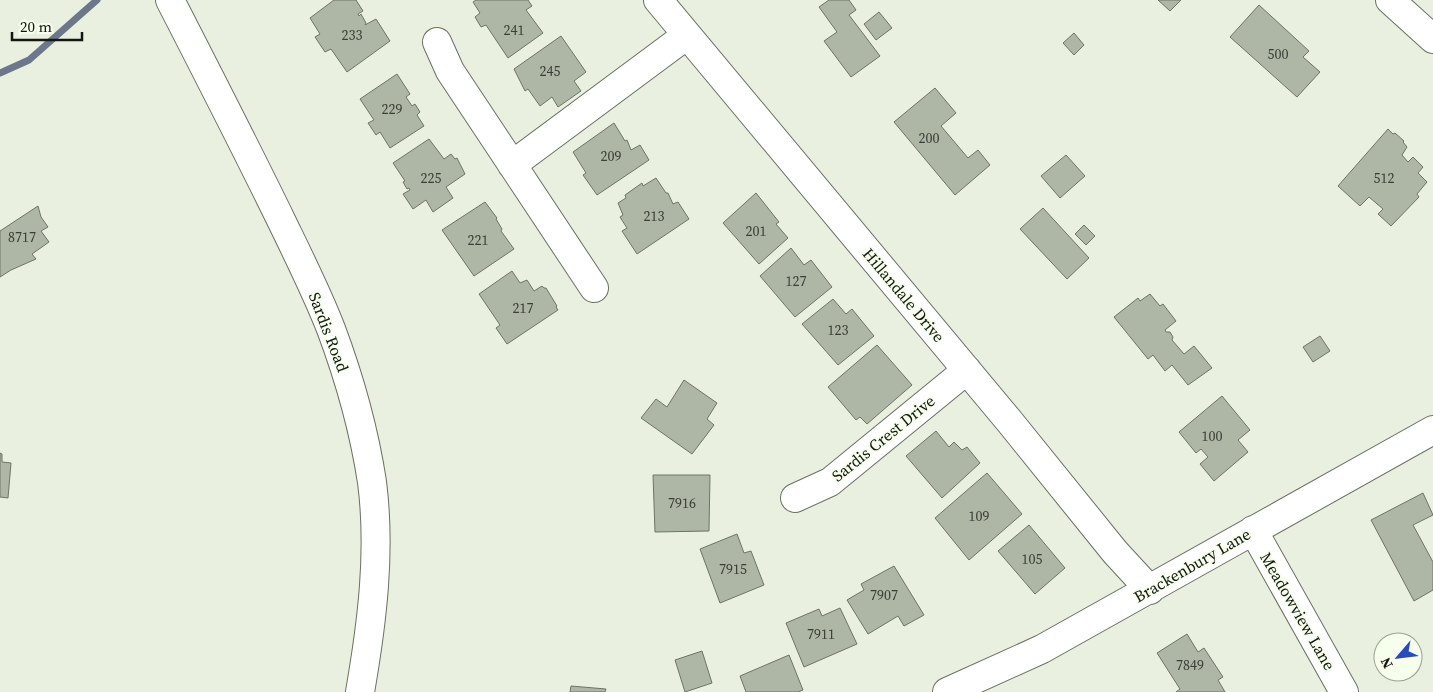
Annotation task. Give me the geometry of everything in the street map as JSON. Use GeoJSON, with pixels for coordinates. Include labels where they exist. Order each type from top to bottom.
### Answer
{"type":"FeatureCollection","features":[{"type":"Feature","properties":{"kind":"street","name":"Sardis Road"},"geometry":{"type":"LineString","coordinates":[[170,0],[259,174],[301,262],[330,329],[352,394],[372,481],[376,571],[368,650],[360,692]]}},
{"type":"Feature","properties":{"kind":"street","name":"Hillandale Drive"},"geometry":{"type":"LineString","coordinates":[[658,0],[967,370],[1115,552],[1150,590]]}},
{"type":"Feature","properties":{"kind":"street"},"geometry":{"type":"LineString","coordinates":[[1390,0],[1433,39]]}},
{"type":"Feature","properties":{"kind":"street"},"geometry":{"type":"LineString","coordinates":[[512,165],[687,35]]}},
{"type":"Feature","properties":{"kind":"street"},"geometry":{"type":"LineString","coordinates":[[438,42],[450,71],[594,288]]}},
{"type":"Feature","properties":{"kind":"street","name":"Sardis Crest Drive"},"geometry":{"type":"LineString","coordinates":[[795,498],[830,482],[967,370]]}},
{"type":"Feature","properties":{"kind":"street","name":"Brackenbury Lane"},"geometry":{"type":"LineString","coordinates":[[947,692],[1042,649],[1433,430]]}},
{"type":"Feature","properties":{"kind":"street","name":"Meadowview Lane"},"geometry":{"type":"LineString","coordinates":[[1253,530],[1344,692]]}},
{"type":"Feature","properties":{"kind":"building"},"geometry":{"type":"Polygon","coordinates":[[[334,0],[356,0],[363,11],[358,14],[359,16],[361,14],[366,23],[365,25],[376,19],[390,41],[347,72],[331,49],[325,52],[315,37],[320,34],[310,18],[334,0]]]}},
{"type":"Feature","properties":{"kind":"building"},"geometry":{"type":"Polygon","coordinates":[[[476,0],[528,0],[532,6],[526,10],[543,33],[508,58],[486,25],[481,27],[475,17],[480,13],[473,2],[476,0]]]}},
{"type":"Feature","properties":{"kind":"building"},"geometry":{"type":"Polygon","coordinates":[[[829,0],[849,0],[856,10],[849,15],[880,56],[851,77],[824,41],[837,32],[819,7],[829,0]]]}},
{"type":"Feature","properties":{"kind":"building"},"geometry":{"type":"Polygon","coordinates":[[[1158,0],[1181,0],[1170,11],[1158,0]]]}},
{"type":"Feature","properties":{"kind":"building"},"geometry":{"type":"Polygon","coordinates":[[[1259,5],[1309,51],[1303,57],[1320,72],[1297,97],[1230,37],[1259,5]]]}},
{"type":"Feature","properties":{"kind":"building"},"geometry":{"type":"Polygon","coordinates":[[[879,12],[892,28],[876,40],[864,24],[879,12]]]}},
{"type":"Feature","properties":{"kind":"building"},"geometry":{"type":"Polygon","coordinates":[[[1074,33],[1084,45],[1074,55],[1063,43],[1074,33]]]}},
{"type":"Feature","properties":{"kind":"building"},"geometry":{"type":"Polygon","coordinates":[[[561,36],[586,72],[574,81],[581,91],[558,107],[552,97],[540,106],[528,89],[525,91],[514,69],[561,36]]]}},
{"type":"Feature","properties":{"kind":"building"},"geometry":{"type":"Polygon","coordinates":[[[397,74],[410,94],[406,97],[412,106],[415,104],[420,112],[417,115],[424,126],[390,148],[380,132],[376,135],[368,123],[374,120],[360,99],[397,74]]]}},
{"type":"Feature","properties":{"kind":"building"},"geometry":{"type":"Polygon","coordinates":[[[935,88],[956,113],[941,126],[968,158],[978,150],[990,165],[955,195],[894,122],[935,88]]]}},
{"type":"Feature","properties":{"kind":"building"},"geometry":{"type":"Polygon","coordinates":[[[614,123],[625,141],[627,140],[631,150],[640,145],[649,160],[597,195],[583,175],[586,173],[573,152],[614,123]]]}},
{"type":"Feature","properties":{"kind":"building"},"geometry":{"type":"Polygon","coordinates":[[[1388,129],[1404,141],[1407,147],[1402,155],[1408,162],[1413,157],[1423,167],[1418,173],[1427,182],[1417,194],[1419,197],[1391,226],[1378,214],[1383,209],[1369,197],[1360,206],[1338,186],[1388,129]]]}},
{"type":"Feature","properties":{"kind":"building"},"geometry":{"type":"Polygon","coordinates":[[[429,139],[444,159],[451,154],[455,159],[457,158],[465,174],[446,187],[453,198],[433,212],[426,200],[413,209],[403,194],[410,190],[409,188],[407,189],[403,182],[405,181],[393,163],[429,139]]]}},
{"type":"Feature","properties":{"kind":"building"},"geometry":{"type":"Polygon","coordinates":[[[1066,155],[1085,176],[1060,198],[1041,176],[1066,155]]]}},
{"type":"Feature","properties":{"kind":"building"},"geometry":{"type":"Polygon","coordinates":[[[656,178],[666,193],[668,193],[673,204],[678,202],[689,219],[637,254],[622,231],[627,228],[620,217],[623,215],[618,203],[626,198],[625,195],[642,183],[643,186],[656,178]]]}},
{"type":"Feature","properties":{"kind":"building"},"geometry":{"type":"Polygon","coordinates":[[[756,193],[779,222],[776,224],[788,238],[759,264],[723,223],[756,193]]]}},
{"type":"Feature","properties":{"kind":"building"},"geometry":{"type":"Polygon","coordinates":[[[485,202],[497,218],[502,229],[501,231],[514,249],[474,276],[442,230],[485,202]]]}},
{"type":"Feature","properties":{"kind":"building"},"geometry":{"type":"Polygon","coordinates":[[[38,206],[41,217],[48,227],[41,231],[49,242],[32,254],[36,259],[0,277],[0,231],[38,206]]]}},
{"type":"Feature","properties":{"kind":"building"},"geometry":{"type":"Polygon","coordinates":[[[1043,208],[1089,258],[1067,279],[1020,229],[1043,208]]]}},
{"type":"Feature","properties":{"kind":"building"},"geometry":{"type":"Polygon","coordinates":[[[1084,225],[1095,236],[1086,245],[1075,234],[1084,225]]]}},
{"type":"Feature","properties":{"kind":"building"},"geometry":{"type":"Polygon","coordinates":[[[791,248],[804,265],[811,260],[832,287],[795,317],[760,276],[791,248]]]}},
{"type":"Feature","properties":{"kind":"building"},"geometry":{"type":"Polygon","coordinates":[[[512,271],[520,283],[527,280],[534,291],[542,286],[546,288],[558,310],[507,344],[496,328],[500,325],[479,294],[512,271]]]}},
{"type":"Feature","properties":{"kind":"building"},"geometry":{"type":"Polygon","coordinates":[[[1150,294],[1160,306],[1163,304],[1176,321],[1165,330],[1170,332],[1173,337],[1172,340],[1184,354],[1194,346],[1212,368],[1188,385],[1172,365],[1165,371],[1153,355],[1148,359],[1114,317],[1138,298],[1140,301],[1150,294]]]}},
{"type":"Feature","properties":{"kind":"building"},"geometry":{"type":"Polygon","coordinates":[[[833,299],[846,314],[852,309],[874,336],[838,365],[802,324],[833,299]]]}},
{"type":"Feature","properties":{"kind":"building"},"geometry":{"type":"Polygon","coordinates":[[[1320,336],[1330,351],[1313,362],[1303,347],[1320,336]]]}},
{"type":"Feature","properties":{"kind":"building"},"geometry":{"type":"Polygon","coordinates":[[[877,345],[912,385],[867,424],[860,417],[856,420],[828,387],[877,345]]]}},
{"type":"Feature","properties":{"kind":"building"},"geometry":{"type":"Polygon","coordinates":[[[684,380],[717,403],[707,419],[714,425],[692,454],[641,418],[656,399],[667,407],[684,380]]]}},
{"type":"Feature","properties":{"kind":"building"},"geometry":{"type":"Polygon","coordinates":[[[1222,396],[1250,430],[1238,440],[1248,452],[1214,481],[1200,464],[1208,457],[1201,449],[1196,453],[1179,432],[1222,396]]]}},
{"type":"Feature","properties":{"kind":"building"},"geometry":{"type":"Polygon","coordinates":[[[936,431],[949,447],[954,442],[962,450],[967,447],[980,463],[942,498],[906,456],[936,431]]]}},
{"type":"Feature","properties":{"kind":"building"},"geometry":{"type":"Polygon","coordinates":[[[0,453],[2,454],[2,462],[11,463],[8,498],[0,497],[0,453]]]}},
{"type":"Feature","properties":{"kind":"building"},"geometry":{"type":"Polygon","coordinates":[[[987,473],[1022,514],[969,560],[935,518],[987,473]]]}},
{"type":"Feature","properties":{"kind":"building"},"geometry":{"type":"Polygon","coordinates":[[[653,475],[710,475],[709,531],[655,532],[653,475]]]}},
{"type":"Feature","properties":{"kind":"building"},"geometry":{"type":"Polygon","coordinates":[[[1423,493],[1433,515],[1413,525],[1433,562],[1433,590],[1414,601],[1371,520],[1423,493]]]}},
{"type":"Feature","properties":{"kind":"building"},"geometry":{"type":"Polygon","coordinates":[[[1029,525],[1065,568],[1035,594],[998,551],[1029,525]]]}},
{"type":"Feature","properties":{"kind":"building"},"geometry":{"type":"Polygon","coordinates":[[[737,534],[744,553],[751,551],[764,585],[720,603],[700,549],[737,534]]]}},
{"type":"Feature","properties":{"kind":"building"},"geometry":{"type":"Polygon","coordinates":[[[894,566],[924,615],[904,626],[898,616],[868,634],[847,600],[864,590],[861,584],[894,566]]]}},
{"type":"Feature","properties":{"kind":"building"},"geometry":{"type":"Polygon","coordinates":[[[840,608],[857,644],[804,667],[786,623],[819,609],[822,616],[840,608]]]}},
{"type":"Feature","properties":{"kind":"building"},"geometry":{"type":"Polygon","coordinates":[[[1187,634],[1198,652],[1204,648],[1223,677],[1218,680],[1225,692],[1176,692],[1180,689],[1157,653],[1187,634]]]}},
{"type":"Feature","properties":{"kind":"building"},"geometry":{"type":"Polygon","coordinates":[[[702,651],[712,683],[685,692],[675,660],[702,651]]]}},
{"type":"Feature","properties":{"kind":"building"},"geometry":{"type":"Polygon","coordinates":[[[789,655],[803,690],[798,692],[746,692],[740,676],[789,655]]]}},
{"type":"Feature","properties":{"kind":"building"},"geometry":{"type":"Polygon","coordinates":[[[571,686],[606,689],[605,692],[570,692],[571,686]]]}},
{"type":"Feature","properties":{"kind":"waterway"},"geometry":{"type":"LineString","coordinates":[[0,73],[29,60],[97,0]]}}]}
